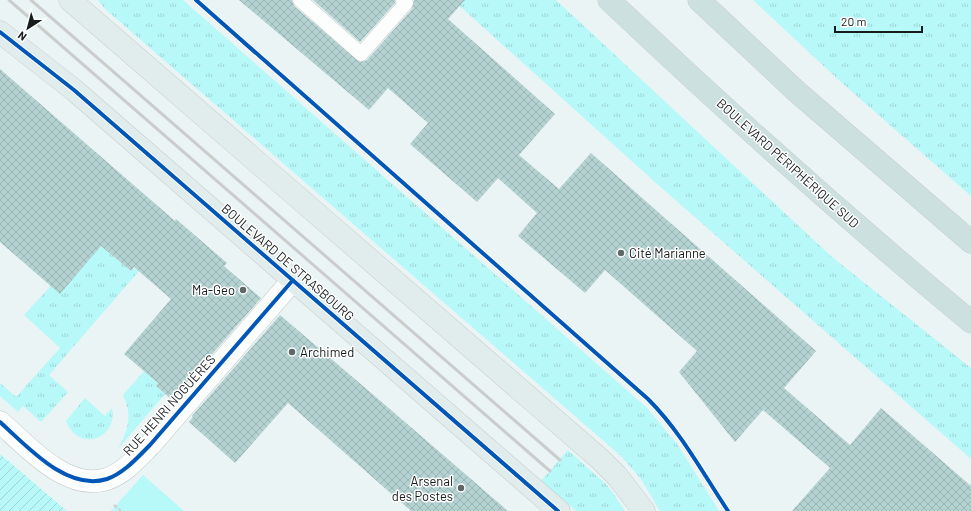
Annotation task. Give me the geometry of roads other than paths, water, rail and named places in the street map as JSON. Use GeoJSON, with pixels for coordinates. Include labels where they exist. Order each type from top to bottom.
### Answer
{"type":"FeatureCollection","features":[{"type":"Feature","properties":{"kind":"highway","name":"BOULEVARD PÉRIPHÉRIQUE SUD"},"geometry":{"type":"LineString","coordinates":[[609,0],[767,146],[906,268],[971,322]]}},
{"type":"Feature","properties":{"kind":"highway"},"geometry":{"type":"LineString","coordinates":[[699,0],[796,91],[971,242]]}},
{"type":"Feature","properties":{"kind":"main road"},"geometry":{"type":"LineString","coordinates":[[70,0],[600,459],[617,476],[642,509]]}},
{"type":"Feature","properties":{"kind":"main road","name":"BOULEVARD DE STRASBOURG"},"geometry":{"type":"LineString","coordinates":[[0,32],[74,90],[559,511]]}},
{"type":"Feature","properties":{"kind":"street","name":"RUE HENRI NOGUÈRES"},"geometry":{"type":"LineString","coordinates":[[0,422],[48,464],[64,474],[78,479],[92,480],[106,479],[119,473],[132,464],[150,445],[293,280]]}},
{"type":"Feature","properties":{"kind":"lane"},"geometry":{"type":"LineString","coordinates":[[300,0],[361,54],[406,3],[403,0]]}},
{"type":"Feature","properties":{"kind":"railway"},"geometry":{"type":"LineString","coordinates":[[9,0],[550,471]]}},
{"type":"Feature","properties":{"kind":"railway"},"geometry":{"type":"LineString","coordinates":[[31,0],[560,460]]}},
{"type":"Feature","properties":{"kind":"place","name":"Cité Marianne"},"geometry":{"type":"Point","coordinates":[621,253]}},
{"type":"Feature","properties":{"kind":"place","name":"Ma-Geo"},"geometry":{"type":"Point","coordinates":[243,290]}},
{"type":"Feature","properties":{"kind":"place","name":"Archimed"},"geometry":{"type":"Point","coordinates":[292,352]}},
{"type":"Feature","properties":{"kind":"place","name":"Arsenal des Postes"},"geometry":{"type":"Point","coordinates":[461,488]}}]}
